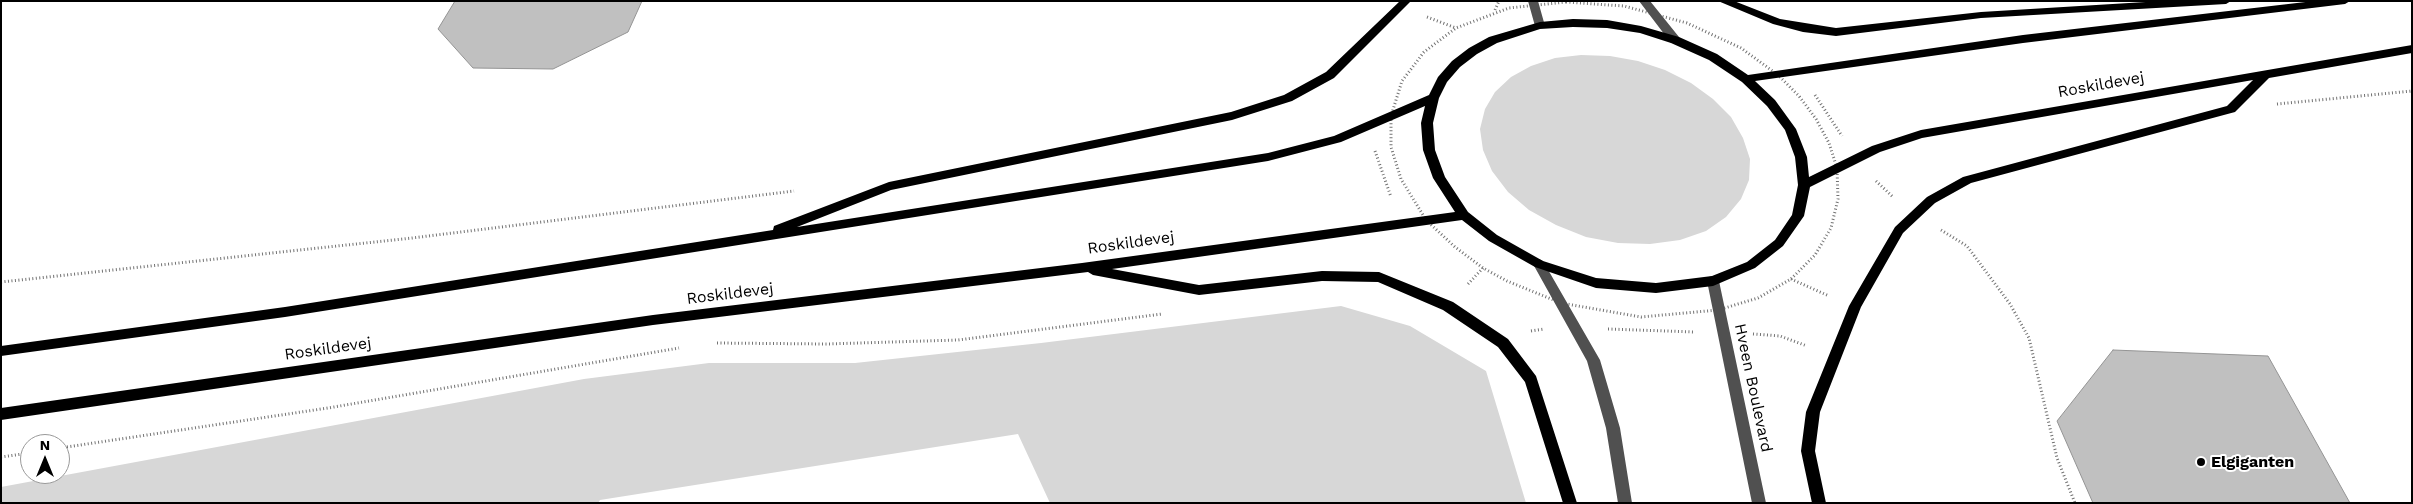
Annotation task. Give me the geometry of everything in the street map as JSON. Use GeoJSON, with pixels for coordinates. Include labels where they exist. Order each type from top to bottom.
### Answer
{"type":"FeatureCollection","features":[{"type":"Feature","properties":{"kind":"main road"},"geometry":{"type":"LineString","coordinates":[[754,238],[889,186],[1232,116],[1288,98],[1330,75],[1406,1]]}},
{"type":"Feature","properties":{"kind":"main road"},"geometry":{"type":"LineString","coordinates":[[1723,1],[1777,22],[1836,32],[1981,15],[2226,1]]}},
{"type":"Feature","properties":{"kind":"main road"},"geometry":{"type":"LineString","coordinates":[[1746,79],[2023,39],[2346,1]]}},
{"type":"Feature","properties":{"kind":"main road"},"geometry":{"type":"LineString","coordinates":[[1573,23],[1607,24],[1641,30],[1675,40],[1713,57],[1746,79],[1771,103],[1790,129],[1801,156],[1804,185],[1798,216],[1779,242],[1751,265],[1713,281],[1656,288],[1596,283],[1538,264],[1493,238],[1464,215],[1439,178],[1428,150],[1427,123],[1433,98],[1442,80],[1456,64],[1473,51],[1493,40],[1540,26],[1573,23]]}},
{"type":"Feature","properties":{"kind":"main road","name":"Roskildevej"},"geometry":{"type":"LineString","coordinates":[[1804,185],[1876,149],[1920,134],[2412,49]]}},
{"type":"Feature","properties":{"kind":"main road"},"geometry":{"type":"LineString","coordinates":[[1819,503],[1808,451],[1813,412],[1855,306],[1899,230],[1914,215],[1931,200],[1967,180],[2231,109],[2266,74]]}},
{"type":"Feature","properties":{"kind":"main road"},"geometry":{"type":"LineString","coordinates":[[1,351],[285,312],[1268,156],[1337,139],[1433,98]]}},
{"type":"Feature","properties":{"kind":"main road","name":"Roskildevej"},"geometry":{"type":"LineString","coordinates":[[1,414],[653,320],[1082,268],[1464,215]]}},
{"type":"Feature","properties":{"kind":"main road"},"geometry":{"type":"LineString","coordinates":[[1082,268],[1199,290],[1322,276],[1379,277],[1448,306],[1503,343],[1531,380],[1570,503]]}},
{"type":"Feature","properties":{"kind":"street"},"geometry":{"type":"LineString","coordinates":[[1533,1],[1540,26]]}},
{"type":"Feature","properties":{"kind":"street"},"geometry":{"type":"LineString","coordinates":[[1644,1],[1675,40]]}},
{"type":"Feature","properties":{"kind":"street"},"geometry":{"type":"LineString","coordinates":[[1538,264],[1593,360],[1613,428],[1625,503]]}},
{"type":"Feature","properties":{"kind":"street","name":"Hveen Boulevard"},"geometry":{"type":"LineString","coordinates":[[1713,281],[1759,503]]}},
{"type":"Feature","properties":{"kind":"path"},"geometry":{"type":"LineString","coordinates":[[1494,13],[1499,1]]}},
{"type":"Feature","properties":{"kind":"path"},"geometry":{"type":"LineString","coordinates":[[1799,72],[1856,158],[1873,178],[1914,215],[1967,246],[2010,304],[2028,338],[2057,458],[2075,503]]}},
{"type":"Feature","properties":{"kind":"path"},"geometry":{"type":"LineString","coordinates":[[2231,109],[2412,91]]}},
{"type":"Feature","properties":{"kind":"path"},"geometry":{"type":"LineString","coordinates":[[1391,116],[1391,147],[1401,179],[1426,220]]}},
{"type":"Feature","properties":{"kind":"path"},"geometry":{"type":"LineString","coordinates":[[1366,127],[1401,223]]}},
{"type":"Feature","properties":{"kind":"path"},"geometry":{"type":"LineString","coordinates":[[1,282],[421,237],[803,190]]}},
{"type":"Feature","properties":{"kind":"path"},"geometry":{"type":"LineString","coordinates":[[1791,279],[1855,306]]}},
{"type":"Feature","properties":{"kind":"path"},"geometry":{"type":"LineString","coordinates":[[709,343],[826,344],[958,340],[1164,314]]}},
{"type":"Feature","properties":{"kind":"path"},"geometry":{"type":"LineString","coordinates":[[1503,343],[1514,336],[1530,332],[1575,328],[1723,333],[1780,336],[1834,358]]}},
{"type":"Feature","properties":{"kind":"path"},"geometry":{"type":"LineString","coordinates":[[70,447],[328,408],[680,348]]}},
{"type":"Feature","properties":{"kind":"path"},"geometry":{"type":"LineString","coordinates":[[1,457],[20,454]]}},
{"type":"Feature","properties":{"kind":"shaded area"},"geometry":{"type":"Polygon","coordinates":[[[1581,55],[1610,56],[1638,61],[1665,70],[1691,83],[1713,99],[1731,117],[1743,138],[1750,159],[1749,180],[1741,199],[1726,217],[1706,231],[1680,240],[1650,244],[1618,243],[1586,237],[1556,225],[1529,210],[1508,192],[1492,171],[1483,150],[1480,129],[1485,109],[1495,92],[1511,77],[1531,66],[1555,58],[1581,55]]]}},
{"type":"Feature","properties":{"kind":"shaded area"},"geometry":{"type":"Polygon","coordinates":[[[1341,306],[1410,326],[1486,371],[1526,503],[1050,503],[1018,434],[600,500],[598,503],[1,503],[1,487],[20,483],[70,484],[70,474],[584,379],[709,363],[855,363],[1041,343],[1341,306]]]}},
{"type":"Feature","properties":{"kind":"building"},"geometry":{"type":"Polygon","coordinates":[[[455,1],[642,1],[628,32],[553,69],[473,68],[438,29],[455,1]]]}},
{"type":"Feature","properties":{"kind":"building","name":"Elgiganten"},"geometry":{"type":"Polygon","coordinates":[[[2113,350],[2268,356],[2350,503],[2093,503],[2057,421],[2113,350]]]}},
{"type":"Feature","properties":{"kind":"place","name":"Elgiganten"},"geometry":{"type":"Point","coordinates":[2201,462]}}]}
